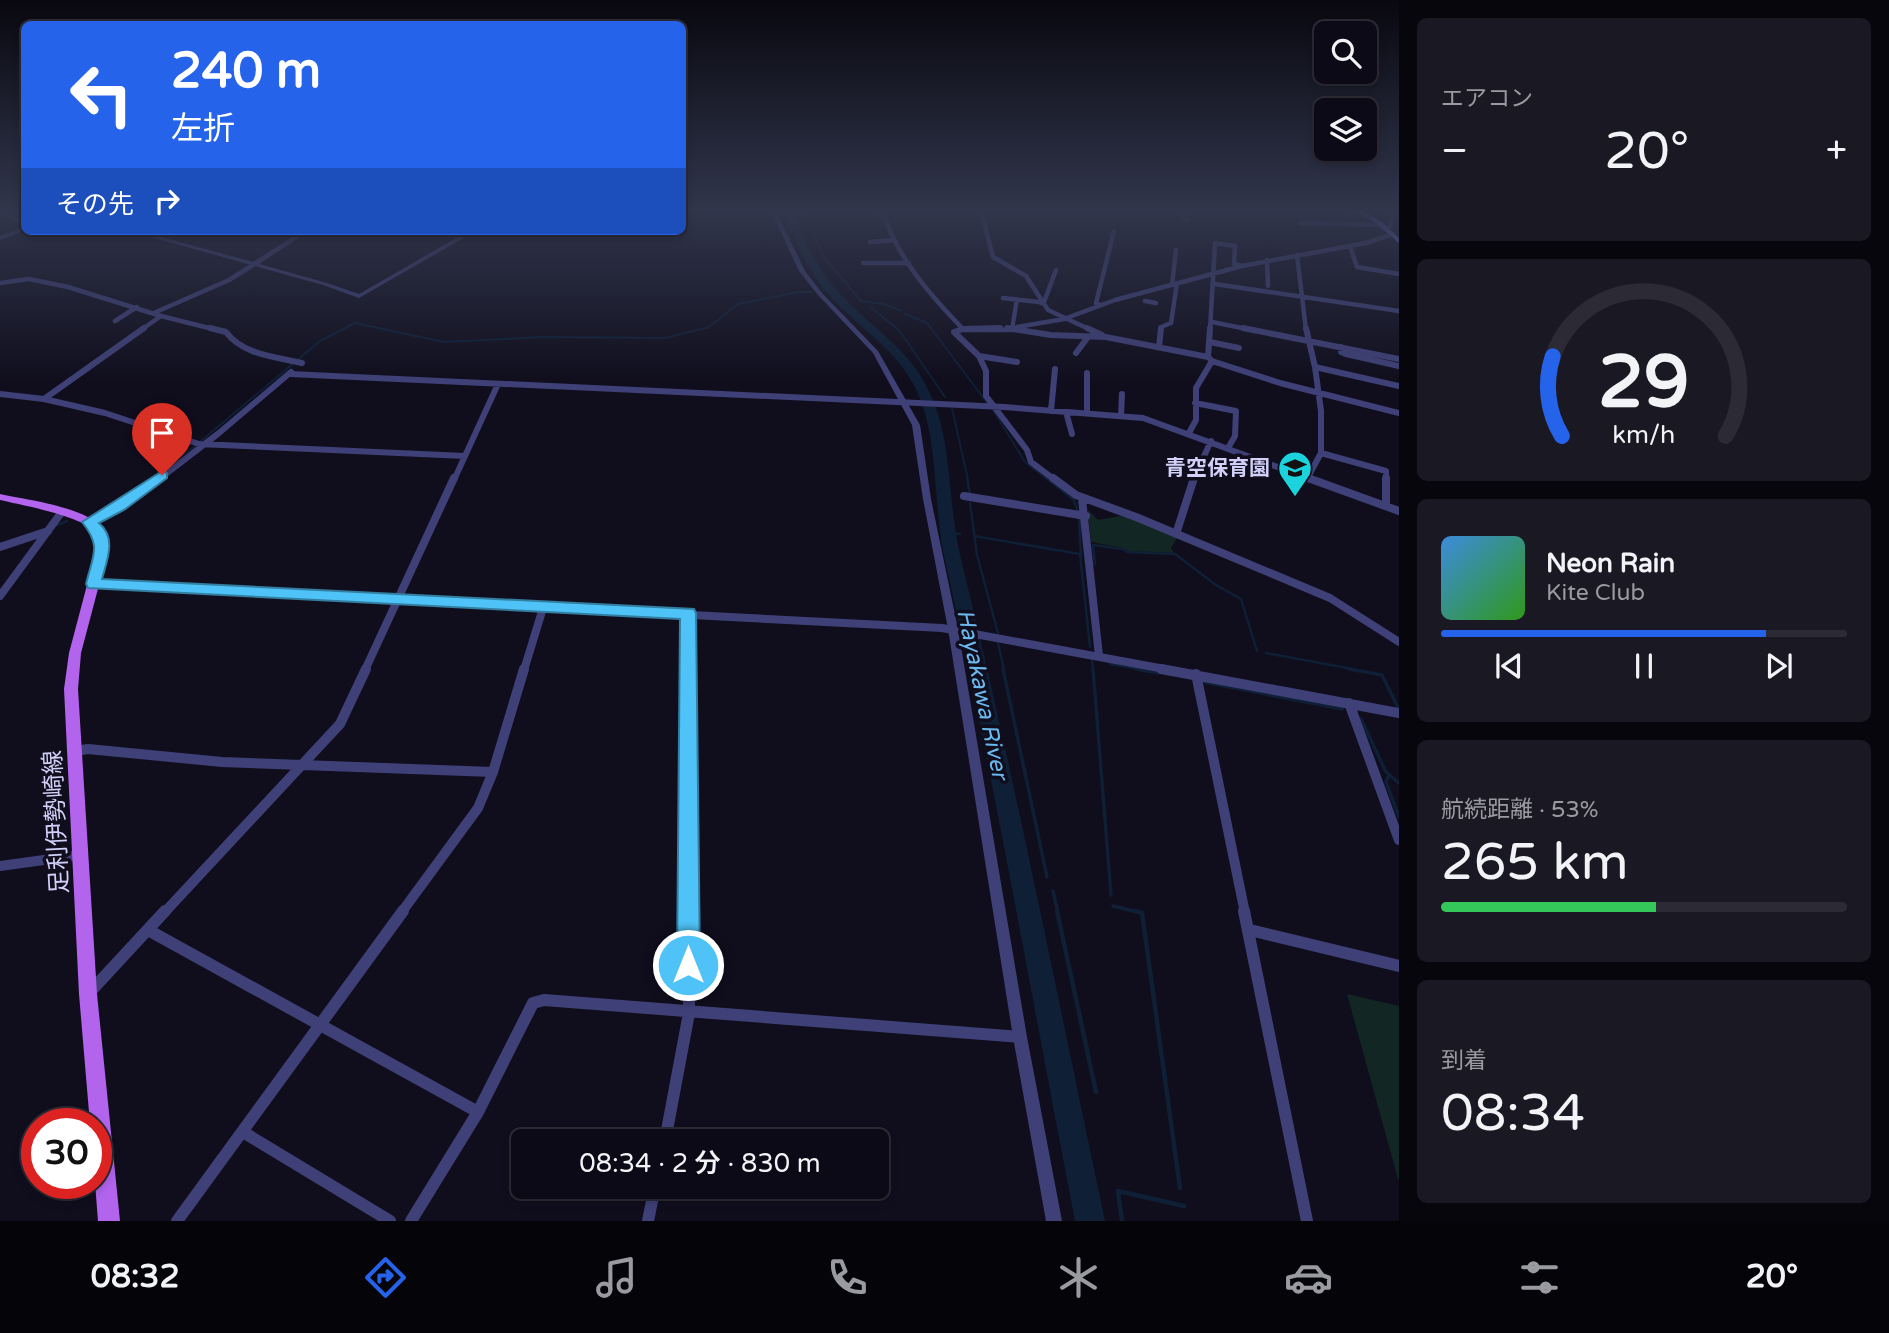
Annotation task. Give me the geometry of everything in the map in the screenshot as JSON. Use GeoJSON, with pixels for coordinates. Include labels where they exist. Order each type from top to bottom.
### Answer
{"type":"FeatureCollection","features":[{"type":"Feature","properties":{"kind":"main road"},"geometry":{"type":"LineString","coordinates":[[0,496],[89,522]]}},
{"type":"Feature","properties":{"kind":"main road","name":"足利伊勢崎線"},"geometry":{"type":"LineString","coordinates":[[89,522],[98,528],[103,544],[71,672],[88,994],[109,1221]]}},
{"type":"Feature","properties":{"kind":"street"},"geometry":{"type":"LineString","coordinates":[[44,399],[158,314],[248,268]]}},
{"type":"Feature","properties":{"kind":"street"},"geometry":{"type":"LineString","coordinates":[[264,268],[359,296],[408,268]]}},
{"type":"Feature","properties":{"kind":"street"},"geometry":{"type":"LineString","coordinates":[[802,268],[809,281],[876,352],[909,403],[919,435],[926,499],[955,630],[1020,1037],[1054,1221]]}},
{"type":"Feature","properties":{"kind":"street"},"geometry":{"type":"LineString","coordinates":[[913,268],[936,300],[963,329]]}},
{"type":"Feature","properties":{"kind":"street"},"geometry":{"type":"LineString","coordinates":[[1013,268],[1026,276],[1041,302],[1064,319],[1106,337]]}},
{"type":"Feature","properties":{"kind":"street"},"geometry":{"type":"LineString","coordinates":[[1101,305],[1096,303],[1104,268]]}},
{"type":"Feature","properties":{"kind":"street"},"geometry":{"type":"LineString","coordinates":[[1158,347],[1161,327],[1171,323],[1175,268]]}},
{"type":"Feature","properties":{"kind":"street"},"geometry":{"type":"LineString","coordinates":[[1189,433],[1196,420],[1196,388],[1210,359],[1214,268]]}},
{"type":"Feature","properties":{"kind":"street"},"geometry":{"type":"LineString","coordinates":[[1235,268],[1101,305],[1064,319],[1012,328],[963,329],[954,334],[970,345],[979,356],[986,371],[986,396],[1027,450],[1031,462],[1082,499],[1176,534],[1330,598],[1399,642]]}},
{"type":"Feature","properties":{"kind":"street"},"geometry":{"type":"LineString","coordinates":[[1267,268],[1268,286]]}},
{"type":"Feature","properties":{"kind":"street"},"geometry":{"type":"LineString","coordinates":[[1299,268],[1307,340],[1320,394],[1321,453],[1308,477]]}},
{"type":"Feature","properties":{"kind":"street"},"geometry":{"type":"LineString","coordinates":[[1362,268],[1399,275]]}},
{"type":"Feature","properties":{"kind":"street"},"geometry":{"type":"LineString","coordinates":[[1003,298],[1044,302],[1056,271]]}},
{"type":"Feature","properties":{"kind":"street"},"geometry":{"type":"LineString","coordinates":[[0,283],[29,279],[43,282],[226,332],[234,343],[256,352],[302,363],[205,444],[119,507],[89,522]]}},
{"type":"Feature","properties":{"kind":"street"},"geometry":{"type":"LineString","coordinates":[[1214,284],[1399,311]]}},
{"type":"Feature","properties":{"kind":"street"},"geometry":{"type":"LineString","coordinates":[[1151,302],[1153,290]]}},
{"type":"Feature","properties":{"kind":"street"},"geometry":{"type":"LineString","coordinates":[[1012,328],[1017,299]]}},
{"type":"Feature","properties":{"kind":"street"},"geometry":{"type":"LineString","coordinates":[[115,321],[137,307]]}},
{"type":"Feature","properties":{"kind":"street"},"geometry":{"type":"LineString","coordinates":[[1212,322],[1399,359]]}},
{"type":"Feature","properties":{"kind":"street"},"geometry":{"type":"LineString","coordinates":[[1012,328],[1051,335],[1106,337],[1158,347],[1210,359],[1320,394],[1399,413]]}},
{"type":"Feature","properties":{"kind":"street"},"geometry":{"type":"LineString","coordinates":[[1076,353],[1088,337]]}},
{"type":"Feature","properties":{"kind":"street"},"geometry":{"type":"LineString","coordinates":[[1210,342],[1239,348]]}},
{"type":"Feature","properties":{"kind":"street"},"geometry":{"type":"LineString","coordinates":[[1341,347],[1341,352],[1346,354],[1399,366]]}},
{"type":"Feature","properties":{"kind":"street"},"geometry":{"type":"LineString","coordinates":[[979,356],[1017,362]]}},
{"type":"Feature","properties":{"kind":"street"},"geometry":{"type":"LineString","coordinates":[[1315,366],[1399,386]]}},
{"type":"Feature","properties":{"kind":"street"},"geometry":{"type":"LineString","coordinates":[[1051,411],[1055,369]]}},
{"type":"Feature","properties":{"kind":"street"},"geometry":{"type":"LineString","coordinates":[[1087,373],[1087,414]]}},
{"type":"Feature","properties":{"kind":"street"},"geometry":{"type":"LineString","coordinates":[[289,374],[996,407],[1121,416],[1153,420],[1399,511]]}},
{"type":"Feature","properties":{"kind":"street"},"geometry":{"type":"LineString","coordinates":[[88,994],[346,715],[498,384]]}},
{"type":"Feature","properties":{"kind":"street"},"geometry":{"type":"LineString","coordinates":[[1121,416],[1122,394]]}},
{"type":"Feature","properties":{"kind":"street"},"geometry":{"type":"LineString","coordinates":[[1,395],[44,399],[105,413],[205,444],[465,456]]}},
{"type":"Feature","properties":{"kind":"street"},"geometry":{"type":"LineString","coordinates":[[1195,403],[1236,411],[1235,436],[1228,448]]}},
{"type":"Feature","properties":{"kind":"street"},"geometry":{"type":"LineString","coordinates":[[1066,412],[1072,434]]}},
{"type":"Feature","properties":{"kind":"street"},"geometry":{"type":"LineString","coordinates":[[1176,534],[1191,485],[1211,441]]}},
{"type":"Feature","properties":{"kind":"street"},"geometry":{"type":"LineString","coordinates":[[1321,453],[1386,471],[1386,506]]}},
{"type":"Feature","properties":{"kind":"street"},"geometry":{"type":"LineString","coordinates":[[964,496],[1086,516]]}},
{"type":"Feature","properties":{"kind":"street"},"geometry":{"type":"LineString","coordinates":[[1082,499],[1086,516],[1099,656]]}},
{"type":"Feature","properties":{"kind":"street"},"geometry":{"type":"LineString","coordinates":[[0,596],[61,513]]}},
{"type":"Feature","properties":{"kind":"street"},"geometry":{"type":"LineString","coordinates":[[0,547],[48,531]]}},
{"type":"Feature","properties":{"kind":"street"},"geometry":{"type":"LineString","coordinates":[[94,584],[688,613],[955,630],[1399,713]]}},
{"type":"Feature","properties":{"kind":"street"},"geometry":{"type":"LineString","coordinates":[[177,1221],[478,808],[493,772],[544,608]]}},
{"type":"Feature","properties":{"kind":"street"},"geometry":{"type":"LineString","coordinates":[[667,1129],[689,1013],[688,613]]}},
{"type":"Feature","properties":{"kind":"street"},"geometry":{"type":"LineString","coordinates":[[1196,674],[1307,1221]]}},
{"type":"Feature","properties":{"kind":"street"},"geometry":{"type":"LineString","coordinates":[[1349,703],[1399,840]]}},
{"type":"Feature","properties":{"kind":"street"},"geometry":{"type":"LineString","coordinates":[[75,751],[88,749],[222,762],[493,772]]}},
{"type":"Feature","properties":{"kind":"street"},"geometry":{"type":"LineString","coordinates":[[0,866],[81,855]]}},
{"type":"Feature","properties":{"kind":"street"},"geometry":{"type":"LineString","coordinates":[[148,930],[478,1112]]}},
{"type":"Feature","properties":{"kind":"street"},"geometry":{"type":"LineString","coordinates":[[1250,930],[1399,966]]}},
{"type":"Feature","properties":{"kind":"street"},"geometry":{"type":"LineString","coordinates":[[411,1221],[478,1112],[533,1003],[544,1000],[1020,1037]]}},
{"type":"Feature","properties":{"kind":"street"},"geometry":{"type":"LineString","coordinates":[[243,1132],[390,1221]]}},
{"type":"Feature","properties":{"kind":"street"},"geometry":{"type":"LineString","coordinates":[[648,1221],[652,1199]]}},
{"type":"Feature","properties":{"kind":"green space"},"geometry":{"type":"Polygon","coordinates":[[[1088,510],[1098,520],[1126,515],[1177,538],[1171,548],[1174,553],[1129,551],[1091,542],[1088,510]]]}},
{"type":"Feature","properties":{"kind":"green space"},"geometry":{"type":"Polygon","coordinates":[[[1347,994],[1399,1006],[1399,1179],[1398,1179],[1347,994]]]}},
{"type":"Feature","properties":{"kind":"waterway","name":"Hayakawa River"},"geometry":{"type":"LineString","coordinates":[[816,268],[834,294],[878,332],[906,363],[921,386],[933,419],[945,525],[988,712],[1090,1221]]}},
{"type":"Feature","properties":{"kind":"waterway"},"geometry":{"type":"LineString","coordinates":[[833,268],[861,301],[884,304],[902,311]]}},
{"type":"Feature","properties":{"kind":"waterway","name":"Hayakawa River"},"geometry":{"type":"LineString","coordinates":[[823,291],[830,289]]}},
{"type":"Feature","properties":{"kind":"waterway"},"geometry":{"type":"LineString","coordinates":[[201,441],[320,341],[355,323],[444,342],[543,337],[665,338],[709,327],[738,304],[798,292],[811,292]]}},
{"type":"Feature","properties":{"kind":"waterway"},"geometry":{"type":"LineString","coordinates":[[870,307],[899,330],[945,397]]}},
{"type":"Feature","properties":{"kind":"waterway"},"geometry":{"type":"LineString","coordinates":[[905,314],[927,323],[988,404]]}},
{"type":"Feature","properties":{"kind":"waterway"},"geometry":{"type":"LineString","coordinates":[[952,408],[968,480]]}},
{"type":"Feature","properties":{"kind":"waterway"},"geometry":{"type":"LineString","coordinates":[[993,410],[1025,462],[1048,480]]}},
{"type":"Feature","properties":{"kind":"waterway"},"geometry":{"type":"LineString","coordinates":[[149,480],[195,446]]}},
{"type":"Feature","properties":{"kind":"waterway"},"geometry":{"type":"LineString","coordinates":[[143,484],[151,478]]}},
{"type":"Feature","properties":{"kind":"waterway"},"geometry":{"type":"LineString","coordinates":[[967,478],[970,494]]}},
{"type":"Feature","properties":{"kind":"waterway"},"geometry":{"type":"LineString","coordinates":[[1046,478],[1074,500],[1078,512]]}},
{"type":"Feature","properties":{"kind":"waterway"},"geometry":{"type":"LineString","coordinates":[[970,503],[974,536]]}},
{"type":"Feature","properties":{"kind":"waterway"},"geometry":{"type":"LineString","coordinates":[[1079,518],[1081,555]]}},
{"type":"Feature","properties":{"kind":"waterway"},"geometry":{"type":"LineString","coordinates":[[57,525],[67,521]]}},
{"type":"Feature","properties":{"kind":"waterway"},"geometry":{"type":"LineString","coordinates":[[946,532],[960,534]]}},
{"type":"Feature","properties":{"kind":"waterway"},"geometry":{"type":"LineString","coordinates":[[974,536],[1080,554],[1090,647]]}},
{"type":"Feature","properties":{"kind":"waterway"},"geometry":{"type":"LineString","coordinates":[[974,536],[998,633]]}},
{"type":"Feature","properties":{"kind":"waterway"},"geometry":{"type":"LineString","coordinates":[[1095,564],[1093,545],[1123,549],[1127,552],[1175,554],[1216,585],[1241,599],[1257,651]]}},
{"type":"Feature","properties":{"kind":"waterway"},"geometry":{"type":"LineString","coordinates":[[998,643],[1004,670]]}},
{"type":"Feature","properties":{"kind":"waterway"},"geometry":{"type":"LineString","coordinates":[[1266,653],[1358,670]]}},
{"type":"Feature","properties":{"kind":"waterway"},"geometry":{"type":"LineString","coordinates":[[1092,660],[1093,670]]}},
{"type":"Feature","properties":{"kind":"waterway"},"geometry":{"type":"LineString","coordinates":[[1110,664],[1145,670]]}},
{"type":"Feature","properties":{"kind":"waterway"},"geometry":{"type":"LineString","coordinates":[[1003,669],[1047,877]]}},
{"type":"Feature","properties":{"kind":"waterway"},"geometry":{"type":"LineString","coordinates":[[1093,669],[1111,895]]}},
{"type":"Feature","properties":{"kind":"waterway"},"geometry":{"type":"LineString","coordinates":[[1136,669],[1159,673]]}},
{"type":"Feature","properties":{"kind":"waterway"},"geometry":{"type":"LineString","coordinates":[[1349,669],[1382,675],[1398,708]]}},
{"type":"Feature","properties":{"kind":"waterway"},"geometry":{"type":"LineString","coordinates":[[1204,682],[1342,709]]}},
{"type":"Feature","properties":{"kind":"waterway"},"geometry":{"type":"LineString","coordinates":[[1361,719],[1386,772],[1399,783]]}},
{"type":"Feature","properties":{"kind":"waterway"},"geometry":{"type":"LineString","coordinates":[[1389,775],[1386,782],[1399,817]]}},
{"type":"Feature","properties":{"kind":"waterway"},"geometry":{"type":"LineString","coordinates":[[1053,891],[1058,913]]}},
{"type":"Feature","properties":{"kind":"waterway"},"geometry":{"type":"LineString","coordinates":[[1113,906],[1142,913]]}},
{"type":"Feature","properties":{"kind":"waterway"},"geometry":{"type":"LineString","coordinates":[[1057,911],[1096,1092]]}},
{"type":"Feature","properties":{"kind":"waterway"},"geometry":{"type":"LineString","coordinates":[[1135,911],[1142,913]]}},
{"type":"Feature","properties":{"kind":"waterway"},"geometry":{"type":"LineString","coordinates":[[1142,913],[1180,1188]]}},
{"type":"Feature","properties":{"kind":"waterway"},"geometry":{"type":"LineString","coordinates":[[1122,1221],[1118,1191],[1184,1206]]}},
{"type":"Feature","properties":{"kind":"place","name":"青空保育園"},"geometry":{"type":"Point","coordinates":[1295,498]}},
{"type":"Feature","properties":{"kind":"route"},"geometry":{"type":"LineString","coordinates":[[162,475],[119,507],[89,522],[98,528],[103,544],[94,584],[688,613],[691,749],[688,965]]}}]}
